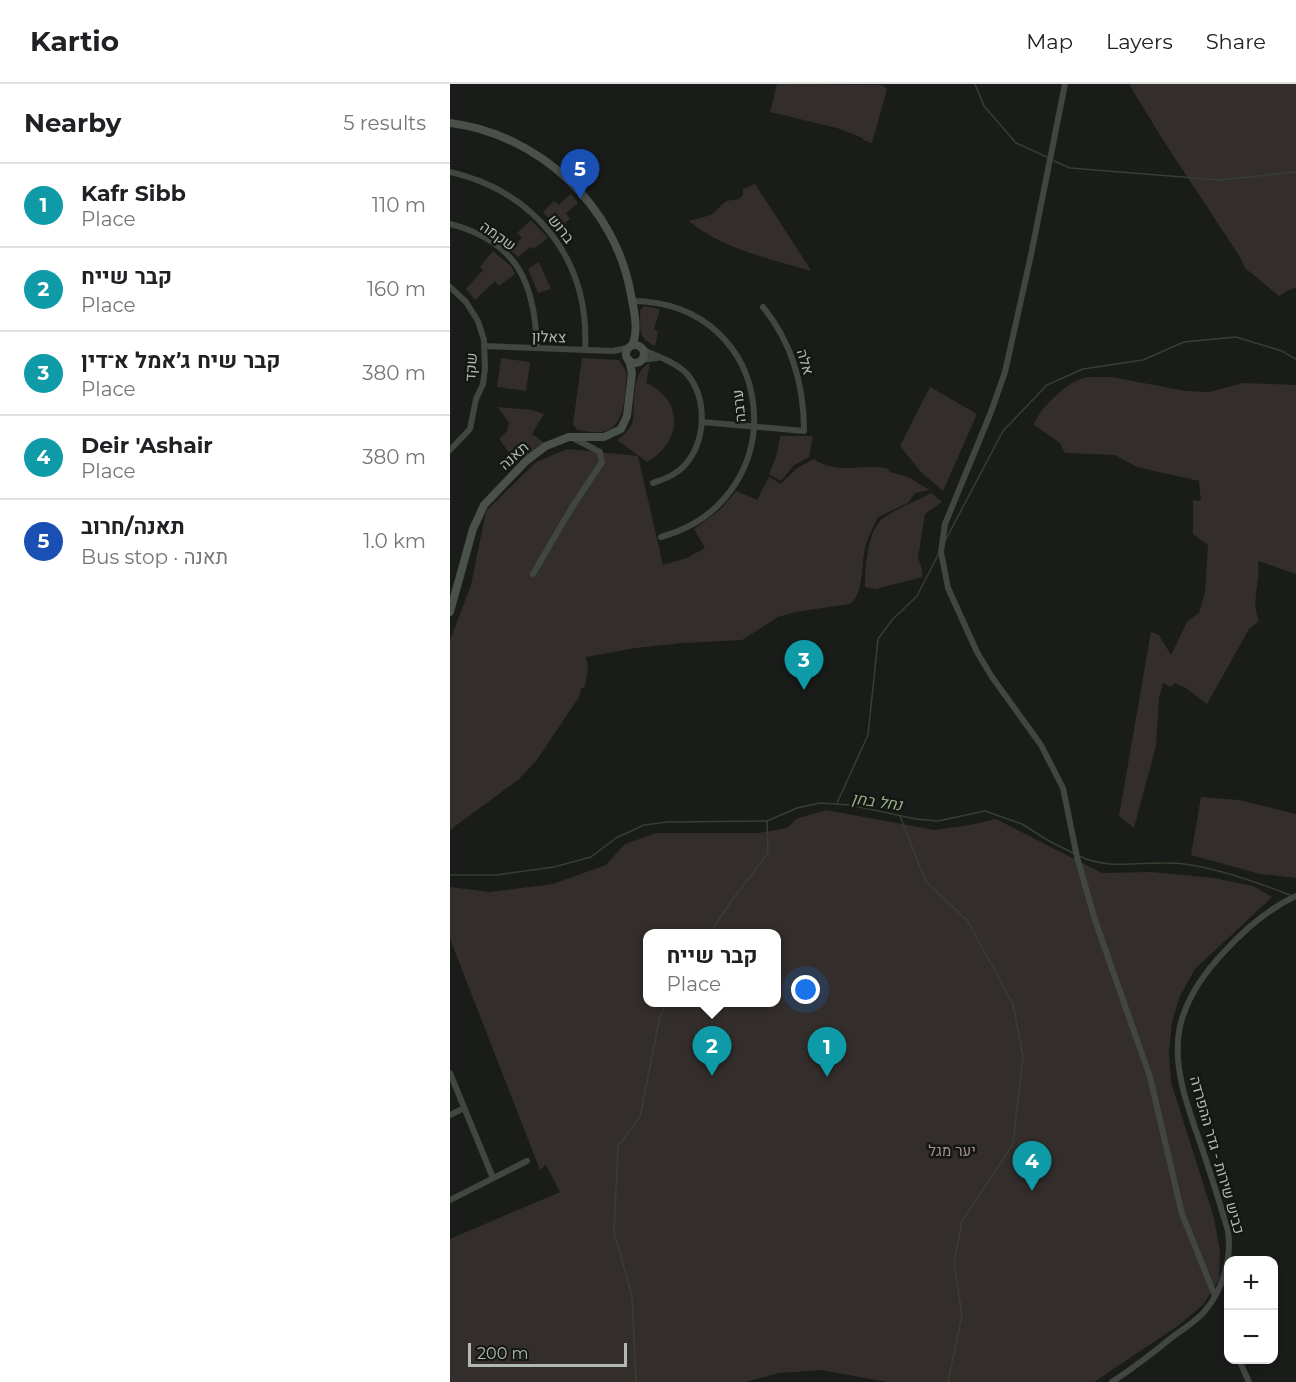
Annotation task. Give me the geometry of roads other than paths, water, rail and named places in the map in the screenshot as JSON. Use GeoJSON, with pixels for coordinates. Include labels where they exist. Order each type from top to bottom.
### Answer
{"type":"FeatureCollection","features":[{"type":"Feature","properties":{"kind":"street"},"geometry":{"type":"LineString","coordinates":[[1065,84],[1008,362],[992,412],[945,524],[940,552],[948,588],[977,652],[992,677],[1041,745],[1063,788],[1077,857],[1095,920],[1150,1077],[1182,1215],[1215,1296]]}},
{"type":"Feature","properties":{"kind":"street","name":"תאנה"},"geometry":{"type":"LineString","coordinates":[[450,123],[479,129],[516,142],[567,178],[592,206],[615,244],[627,276],[635,335],[627,416],[621,429],[604,437],[569,437],[553,443],[533,456],[484,505],[473,529],[450,612]]}},
{"type":"Feature","properties":{"kind":"street","name":"ברוש"},"geometry":{"type":"LineString","coordinates":[[450,172],[484,183],[509,196],[533,213],[555,238],[569,261],[579,286],[586,331],[585,350]]}},
{"type":"Feature","properties":{"kind":"street","name":"שקמה"},"geometry":{"type":"LineString","coordinates":[[450,224],[462,227],[486,239],[508,255],[520,271],[526,281],[533,304],[537,348]]}},
{"type":"Feature","properties":{"kind":"street","name":"שקד"},"geometry":{"type":"LineString","coordinates":[[450,287],[460,295],[475,314],[481,327],[484,346],[483,384],[476,399],[470,429],[450,450]]}},
{"type":"Feature","properties":{"kind":"street","name":"ערבה"},"geometry":{"type":"LineString","coordinates":[[632,301],[659,302],[690,312],[711,326],[737,355],[747,374],[752,393],[754,426],[744,465],[735,483],[723,500],[695,523],[661,537]]}},
{"type":"Feature","properties":{"kind":"street","name":"אלה"},"geometry":{"type":"LineString","coordinates":[[754,426],[804,430],[802,399],[792,356],[779,329],[763,307]]}},
{"type":"Feature","properties":{"kind":"street","name":"צאלון"},"geometry":{"type":"LineString","coordinates":[[484,346],[633,351]]}},
{"type":"Feature","properties":{"kind":"street"},"geometry":{"type":"LineString","coordinates":[[633,351],[661,358],[681,369],[693,383],[701,402],[702,422],[695,448],[686,464],[672,476],[653,483]]}},
{"type":"Feature","properties":{"kind":"street"},"geometry":{"type":"LineString","coordinates":[[633,351],[644,355],[640,361]]}},
{"type":"Feature","properties":{"kind":"street"},"geometry":{"type":"LineString","coordinates":[[640,361],[661,358]]}},
{"type":"Feature","properties":{"kind":"street","name":"תאנה"},"geometry":{"type":"LineString","coordinates":[[632,373],[640,361]]}},
{"type":"Feature","properties":{"kind":"street"},"geometry":{"type":"LineString","coordinates":[[702,422],[754,426]]}},
{"type":"Feature","properties":{"kind":"street"},"geometry":{"type":"LineString","coordinates":[[533,574],[602,462],[600,452],[569,437]]}},
{"type":"Feature","properties":{"kind":"street","name":"כביש שירות - גדר ההפרדה"},"geometry":{"type":"LineString","coordinates":[[1112,1382],[1142,1362],[1203,1313],[1223,1281],[1230,1246],[1221,1206],[1186,1100],[1180,1073],[1178,1046],[1180,1026],[1195,989],[1217,958],[1237,937],[1265,914],[1296,896]]}},
{"type":"Feature","properties":{"kind":"street"},"geometry":{"type":"LineString","coordinates":[[450,1073],[493,1178]]}},
{"type":"Feature","properties":{"kind":"street"},"geometry":{"type":"LineString","coordinates":[[450,1115],[464,1108]]}},
{"type":"Feature","properties":{"kind":"street"},"geometry":{"type":"LineString","coordinates":[[450,1200],[527,1161]]}},
{"type":"Feature","properties":{"kind":"street"},"geometry":{"type":"LineString","coordinates":[[1241,1364],[1249,1382]]}},
{"type":"Feature","properties":{"kind":"waterway"},"geometry":{"type":"LineString","coordinates":[[975,84],[984,106],[1016,143],[1047,157]]}},
{"type":"Feature","properties":{"kind":"waterway"},"geometry":{"type":"LineString","coordinates":[[1054,161],[1070,168],[1220,180],[1296,172]]}},
{"type":"Feature","properties":{"kind":"waterway"},"geometry":{"type":"LineString","coordinates":[[945,541],[1003,431],[1047,385],[1083,369],[1143,360],[1184,342],[1236,337],[1282,351],[1296,359]]}},
{"type":"Feature","properties":{"kind":"waterway"},"geometry":{"type":"LineString","coordinates":[[837,803],[868,735],[878,639],[892,620],[917,596],[939,553]]}},
{"type":"Feature","properties":{"kind":"waterway","name":"נחל בחן"},"geometry":{"type":"LineString","coordinates":[[450,875],[496,875],[554,867],[591,857],[616,838],[644,825],[668,822],[767,821],[797,808],[820,803],[850,805],[916,819],[938,821],[985,811],[1022,824],[1075,854]]}},
{"type":"Feature","properties":{"kind":"waterway"},"geometry":{"type":"LineString","coordinates":[[900,816],[926,882],[967,920],[1013,1004],[1023,1056],[1013,1144],[962,1221],[954,1264],[962,1315],[948,1382]]}},
{"type":"Feature","properties":{"kind":"waterway"},"geometry":{"type":"LineString","coordinates":[[712,929],[768,853],[767,821]]}},
{"type":"Feature","properties":{"kind":"waterway","name":"נחל בחן"},"geometry":{"type":"LineString","coordinates":[[1079,856],[1104,863],[1171,863],[1196,866],[1237,876],[1290,895]]}},
{"type":"Feature","properties":{"kind":"waterway"},"geometry":{"type":"LineString","coordinates":[[636,1382],[632,1296],[614,1232],[618,1146],[640,1117],[660,1016],[665,1007]]}},
{"type":"Feature","properties":{"kind":"place","name":"תאנה/חרוב"},"geometry":{"type":"Point","coordinates":[580,199]}},
{"type":"Feature","properties":{"kind":"place","name":"קבר שיח ג׳אמל א־דין"},"geometry":{"type":"Point","coordinates":[804,690]}},
{"type":"Feature","properties":{"kind":"place","name":"קבר שייח"},"geometry":{"type":"Point","coordinates":[712,1076]}},
{"type":"Feature","properties":{"kind":"place","name":"Kafr Sibb"},"geometry":{"type":"Point","coordinates":[827,1077]}},
{"type":"Feature","properties":{"kind":"place","name":"Deir 'Ashair"},"geometry":{"type":"Point","coordinates":[1032,1191]}},
{"type":"Feature","properties":{"kind":"park label","name":"יער מגל"},"geometry":{"type":"Point","coordinates":[952,1151]}}]}
